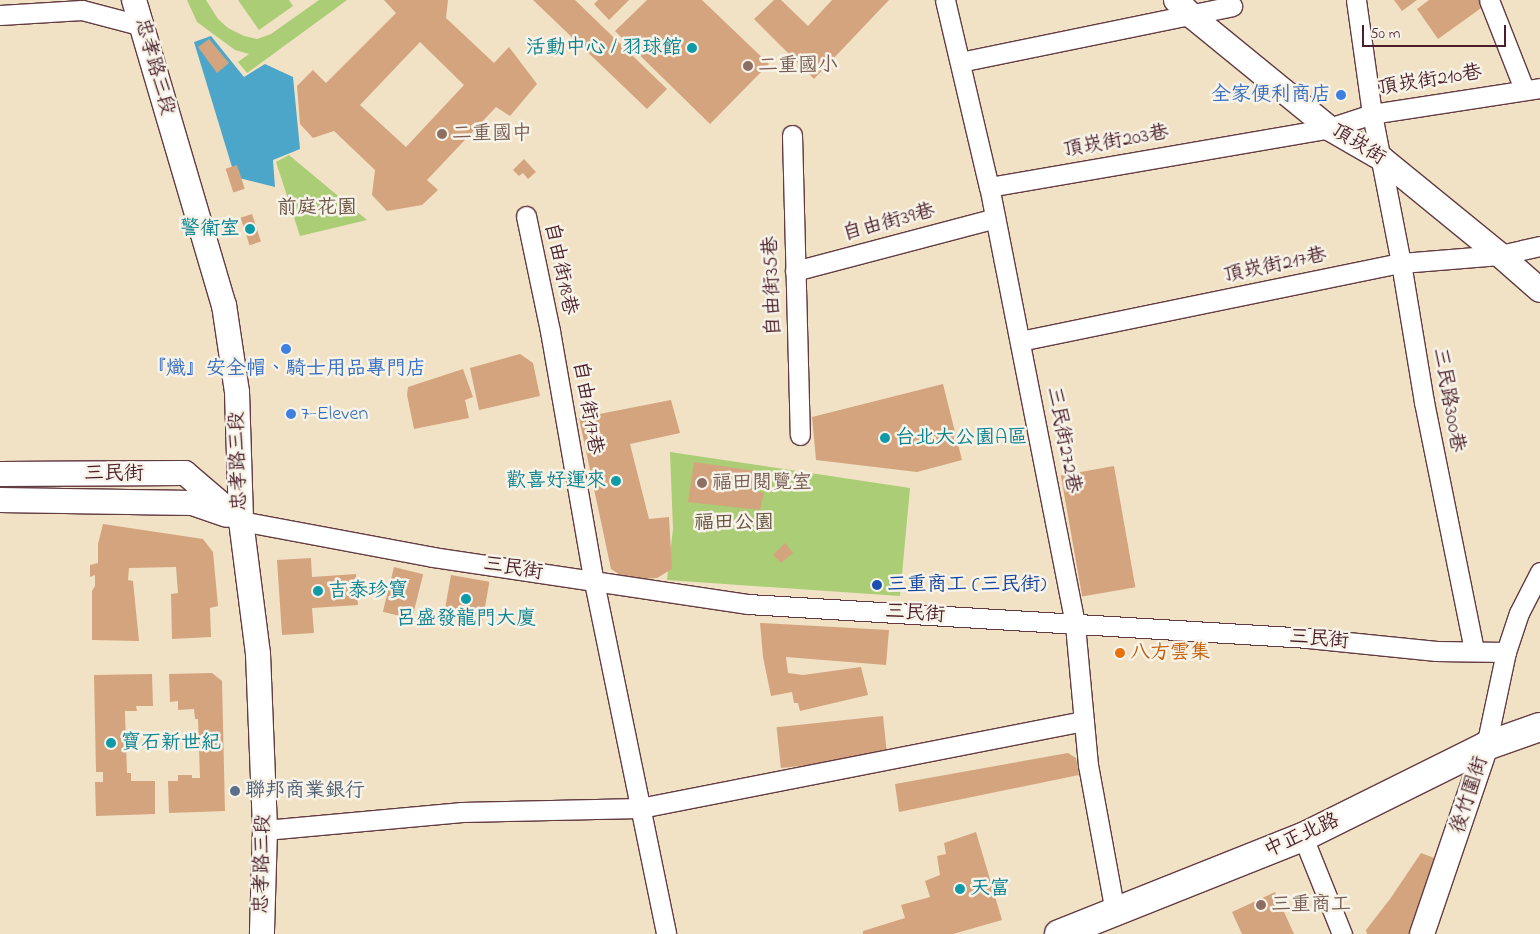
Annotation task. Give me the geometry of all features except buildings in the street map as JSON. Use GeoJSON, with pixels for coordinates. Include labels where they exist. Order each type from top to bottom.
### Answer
{"type":"FeatureCollection","features":[{"type":"Feature","properties":{"kind":"main road","name":"中正北路"},"geometry":{"type":"LineString","coordinates":[[1059,934],[1303,838],[1486,746],[1540,727]]}},
{"type":"Feature","properties":{"kind":"street","name":"忠孝路三段"},"geometry":{"type":"LineString","coordinates":[[134,0],[224,305],[237,392],[241,520],[258,654],[265,830],[262,934]]}},
{"type":"Feature","properties":{"kind":"street"},"geometry":{"type":"LineString","coordinates":[[946,0],[995,218]]}},
{"type":"Feature","properties":{"kind":"street","name":"三民路300巷"},"geometry":{"type":"LineString","coordinates":[[1356,0],[1372,114],[1401,263],[1424,402],[1474,650]]}},
{"type":"Feature","properties":{"kind":"street"},"geometry":{"type":"LineString","coordinates":[[1489,0],[1532,89]]}},
{"type":"Feature","properties":{"kind":"street"},"geometry":{"type":"LineString","coordinates":[[960,62],[1184,8],[1232,6]]}},
{"type":"Feature","properties":{"kind":"street","name":"頂崁街"},"geometry":{"type":"LineString","coordinates":[[1184,8],[1329,128],[1381,158],[1500,254],[1540,290]]}},
{"type":"Feature","properties":{"kind":"street"},"geometry":{"type":"LineString","coordinates":[[0,15],[82,10],[143,26]]}},
{"type":"Feature","properties":{"kind":"street","name":"頂崁街210巷"},"geometry":{"type":"LineString","coordinates":[[1329,128],[1372,114],[1532,89]]}},
{"type":"Feature","properties":{"kind":"street","name":"頂崁街203巷"},"geometry":{"type":"LineString","coordinates":[[988,187],[1329,128]]}},
{"type":"Feature","properties":{"kind":"street","name":"自由街35巷"},"geometry":{"type":"LineString","coordinates":[[792,135],[800,435]]}},
{"type":"Feature","properties":{"kind":"street","name":"自由街18巷"},"geometry":{"type":"LineString","coordinates":[[526,216],[550,331]]}},
{"type":"Feature","properties":{"kind":"street","name":"自由街39巷"},"geometry":{"type":"LineString","coordinates":[[795,272],[995,218]]}},
{"type":"Feature","properties":{"kind":"street","name":"三民街272巷"},"geometry":{"type":"LineString","coordinates":[[995,218],[1075,624],[1088,765],[1115,912]]}},
{"type":"Feature","properties":{"kind":"street","name":"頂崁街217巷"},"geometry":{"type":"LineString","coordinates":[[1020,342],[1401,263],[1500,254],[1540,246]]}},
{"type":"Feature","properties":{"kind":"street","name":"自由街17巷"},"geometry":{"type":"LineString","coordinates":[[550,331],[594,582],[666,934]]}},
{"type":"Feature","properties":{"kind":"street","name":"三民街"},"geometry":{"type":"LineString","coordinates":[[0,474],[185,473],[241,520]]}},
{"type":"Feature","properties":{"kind":"street","name":"三民街"},"geometry":{"type":"LineString","coordinates":[[0,500],[192,502],[241,520],[433,557],[748,604],[1308,638],[1436,651],[1474,650],[1506,652]]}},
{"type":"Feature","properties":{"kind":"street"},"geometry":{"type":"LineString","coordinates":[[1506,652],[1518,613],[1540,572]]}},
{"type":"Feature","properties":{"kind":"street","name":"後竹圍街"},"geometry":{"type":"LineString","coordinates":[[1422,934],[1486,746],[1506,652]]}},
{"type":"Feature","properties":{"kind":"street"},"geometry":{"type":"LineString","coordinates":[[265,830],[462,812],[640,808],[1084,721]]}},
{"type":"Feature","properties":{"kind":"street"},"geometry":{"type":"LineString","coordinates":[[1303,838],[1342,934]]}},
{"type":"Feature","properties":{"kind":"green space"},"geometry":{"type":"Polygon","coordinates":[[[187,0],[206,0],[218,19],[228,28],[244,36],[257,39],[271,34],[319,0],[347,0],[247,73],[238,62],[249,54],[235,50],[197,22],[187,0]]]}},
{"type":"Feature","properties":{"kind":"green space"},"geometry":{"type":"Polygon","coordinates":[[[238,0],[289,0],[293,6],[259,30],[238,0]]]}},
{"type":"Feature","properties":{"kind":"green space","name":"前庭花園"},"geometry":{"type":"Polygon","coordinates":[[[289,155],[367,220],[300,236],[276,162],[289,155]]]}},
{"type":"Feature","properties":{"kind":"green space","name":"福田公園"},"geometry":{"type":"Polygon","coordinates":[[[670,452],[910,488],[900,596],[667,580],[673,529],[670,452]]]}},
{"type":"Feature","properties":{"kind":"water"},"geometry":{"type":"Polygon","coordinates":[[[211,36],[244,77],[265,64],[293,77],[300,149],[273,160],[275,187],[235,177],[194,42],[211,36]]]}},
{"type":"Feature","properties":{"kind":"place","name":"活動中心 / 羽球館"},"geometry":{"type":"Point","coordinates":[692,48]}},
{"type":"Feature","properties":{"kind":"place","name":"二重國小"},"geometry":{"type":"Point","coordinates":[748,66]}},
{"type":"Feature","properties":{"kind":"place","name":"全家便利商店"},"geometry":{"type":"Point","coordinates":[1341,95]}},
{"type":"Feature","properties":{"kind":"place","name":"二重國中"},"geometry":{"type":"Point","coordinates":[442,134]}},
{"type":"Feature","properties":{"kind":"place","name":"警衛室"},"geometry":{"type":"Point","coordinates":[250,229]}},
{"type":"Feature","properties":{"kind":"place","name":"『熾』安全帽、騎士用品專門店"},"geometry":{"type":"Point","coordinates":[286,349]}},
{"type":"Feature","properties":{"kind":"place","name":"7-Eleven"},"geometry":{"type":"Point","coordinates":[291,414]}},
{"type":"Feature","properties":{"kind":"place","name":"台北大公園A區"},"geometry":{"type":"Point","coordinates":[885,438]}},
{"type":"Feature","properties":{"kind":"place","name":"歡喜好運來"},"geometry":{"type":"Point","coordinates":[616,481]}},
{"type":"Feature","properties":{"kind":"place","name":"福田閱覽室"},"geometry":{"type":"Point","coordinates":[702,483]}},
{"type":"Feature","properties":{"kind":"place","name":"三重商工 (三民街)"},"geometry":{"type":"Point","coordinates":[877,585]}},
{"type":"Feature","properties":{"kind":"place","name":"吉泰珍寶"},"geometry":{"type":"Point","coordinates":[318,591]}},
{"type":"Feature","properties":{"kind":"place","name":"呂盛發龍門大廈"},"geometry":{"type":"Point","coordinates":[466,599]}},
{"type":"Feature","properties":{"kind":"place","name":"八方雲集"},"geometry":{"type":"Point","coordinates":[1120,653]}},
{"type":"Feature","properties":{"kind":"place","name":"寶石新世紀"},"geometry":{"type":"Point","coordinates":[111,743]}},
{"type":"Feature","properties":{"kind":"place","name":"聯邦商業銀行"},"geometry":{"type":"Point","coordinates":[235,791]}},
{"type":"Feature","properties":{"kind":"place","name":"天富"},"geometry":{"type":"Point","coordinates":[960,889]}},
{"type":"Feature","properties":{"kind":"place","name":"三重商工"},"geometry":{"type":"Point","coordinates":[1261,905]}}]}
